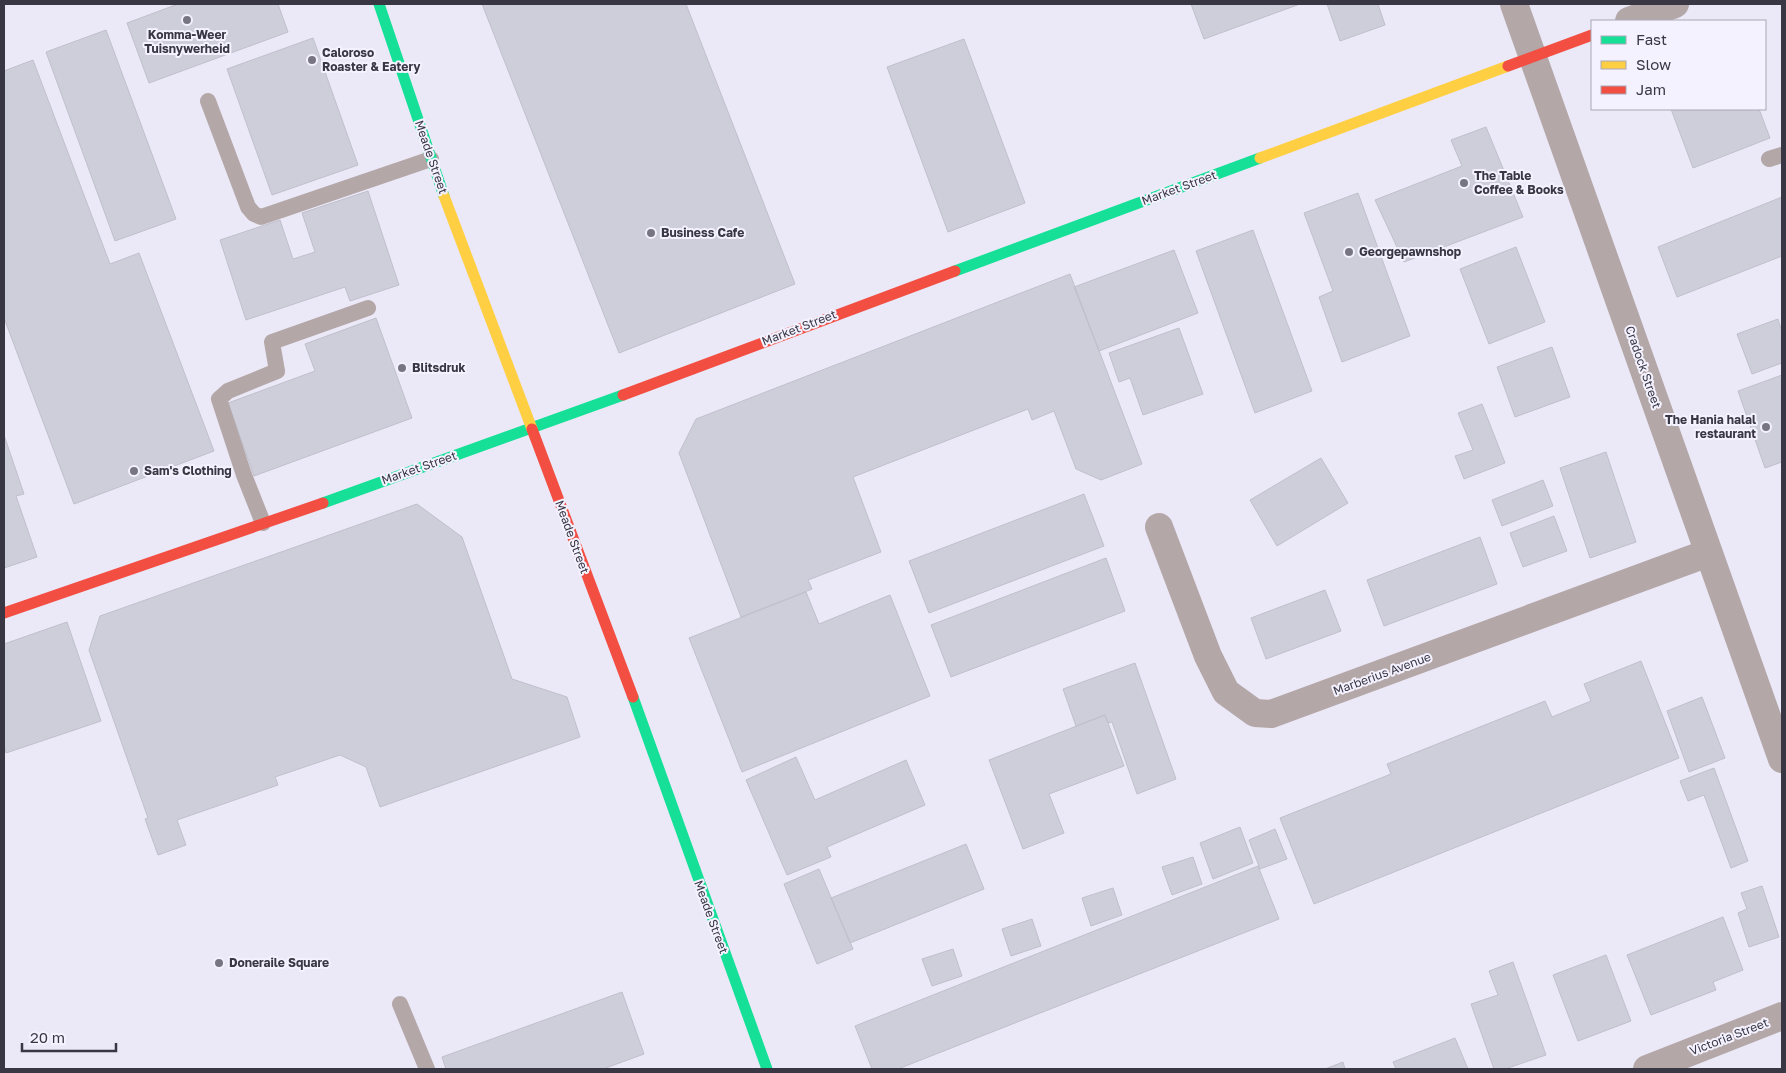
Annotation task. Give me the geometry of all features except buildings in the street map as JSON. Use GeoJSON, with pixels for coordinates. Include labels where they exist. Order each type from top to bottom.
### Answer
{"type":"FeatureCollection","features":[{"type":"Feature","properties":{"kind":"street","name":"Meade Street"},"geometry":{"type":"LineString","coordinates":[[379,4],[450,213],[629,687],[767,1069]]}},
{"type":"Feature","properties":{"kind":"street","name":"Cradock Street"},"geometry":{"type":"LineString","coordinates":[[1514,4],[1782,759]]}},
{"type":"Feature","properties":{"kind":"street"},"geometry":{"type":"LineString","coordinates":[[1632,20],[1675,4]]}},
{"type":"Feature","properties":{"kind":"street","name":"Market Street"},"geometry":{"type":"LineString","coordinates":[[4,614],[430,466],[531,426],[667,379],[844,311],[1591,35]]}},
{"type":"Feature","properties":{"kind":"street","name":"Marberius Avenue"},"geometry":{"type":"LineString","coordinates":[[1158,527],[1208,656],[1226,692],[1255,713],[1272,714],[1708,553]]}},
{"type":"Feature","properties":{"kind":"street","name":"Victoria Street"},"geometry":{"type":"LineString","coordinates":[[1647,1069],[1782,1016]]}},
{"type":"Feature","properties":{"kind":"lane"},"geometry":{"type":"LineString","coordinates":[[208,101],[248,207],[254,214],[261,217],[431,159]]}},
{"type":"Feature","properties":{"kind":"lane"},"geometry":{"type":"LineString","coordinates":[[263,523],[237,457],[219,399],[228,391],[278,372],[272,342],[368,308]]}},
{"type":"Feature","properties":{"kind":"lane"},"geometry":{"type":"LineString","coordinates":[[400,1004],[427,1069]]}},
{"type":"Feature","properties":{"kind":"traffic: fast"},"geometry":{"type":"LineString","coordinates":[[379,4],[444,196]]}},
{"type":"Feature","properties":{"kind":"traffic: fast"},"geometry":{"type":"LineString","coordinates":[[955,271],[1260,158]]}},
{"type":"Feature","properties":{"kind":"traffic: fast"},"geometry":{"type":"LineString","coordinates":[[323,503],[623,395]]}},
{"type":"Feature","properties":{"kind":"traffic: fast"},"geometry":{"type":"LineString","coordinates":[[633,697],[767,1069]]}},
{"type":"Feature","properties":{"kind":"traffic: slow"},"geometry":{"type":"LineString","coordinates":[[1260,158],[1508,66]]}},
{"type":"Feature","properties":{"kind":"traffic: slow"},"geometry":{"type":"LineString","coordinates":[[444,196],[532,429]]}},
{"type":"Feature","properties":{"kind":"traffic: jam"},"geometry":{"type":"LineString","coordinates":[[1508,66],[1591,35]]}},
{"type":"Feature","properties":{"kind":"traffic: jam"},"geometry":{"type":"LineString","coordinates":[[623,395],[955,271]]}},
{"type":"Feature","properties":{"kind":"traffic: jam"},"geometry":{"type":"LineString","coordinates":[[532,429],[633,697]]}},
{"type":"Feature","properties":{"kind":"traffic: jam"},"geometry":{"type":"LineString","coordinates":[[4,613],[323,503]]}},
{"type":"Feature","properties":{"kind":"place","name":"Komma-Weer Tuisnywerheid"},"geometry":{"type":"Point","coordinates":[187,20]}},
{"type":"Feature","properties":{"kind":"place","name":"Caloroso Roaster & Eatery"},"geometry":{"type":"Point","coordinates":[312,60]}},
{"type":"Feature","properties":{"kind":"place","name":"The Table Coffee & Books"},"geometry":{"type":"Point","coordinates":[1464,183]}},
{"type":"Feature","properties":{"kind":"place","name":"Business Cafe"},"geometry":{"type":"Point","coordinates":[651,233]}},
{"type":"Feature","properties":{"kind":"place","name":"Georgepawnshop"},"geometry":{"type":"Point","coordinates":[1349,252]}},
{"type":"Feature","properties":{"kind":"place","name":"Blitsdruk"},"geometry":{"type":"Point","coordinates":[402,368]}},
{"type":"Feature","properties":{"kind":"place","name":"The Hania halal restaurant"},"geometry":{"type":"Point","coordinates":[1766,427]}},
{"type":"Feature","properties":{"kind":"place","name":"Sam's Clothing"},"geometry":{"type":"Point","coordinates":[134,471]}},
{"type":"Feature","properties":{"kind":"place","name":"Doneraile Square"},"geometry":{"type":"Point","coordinates":[219,963]}}]}
